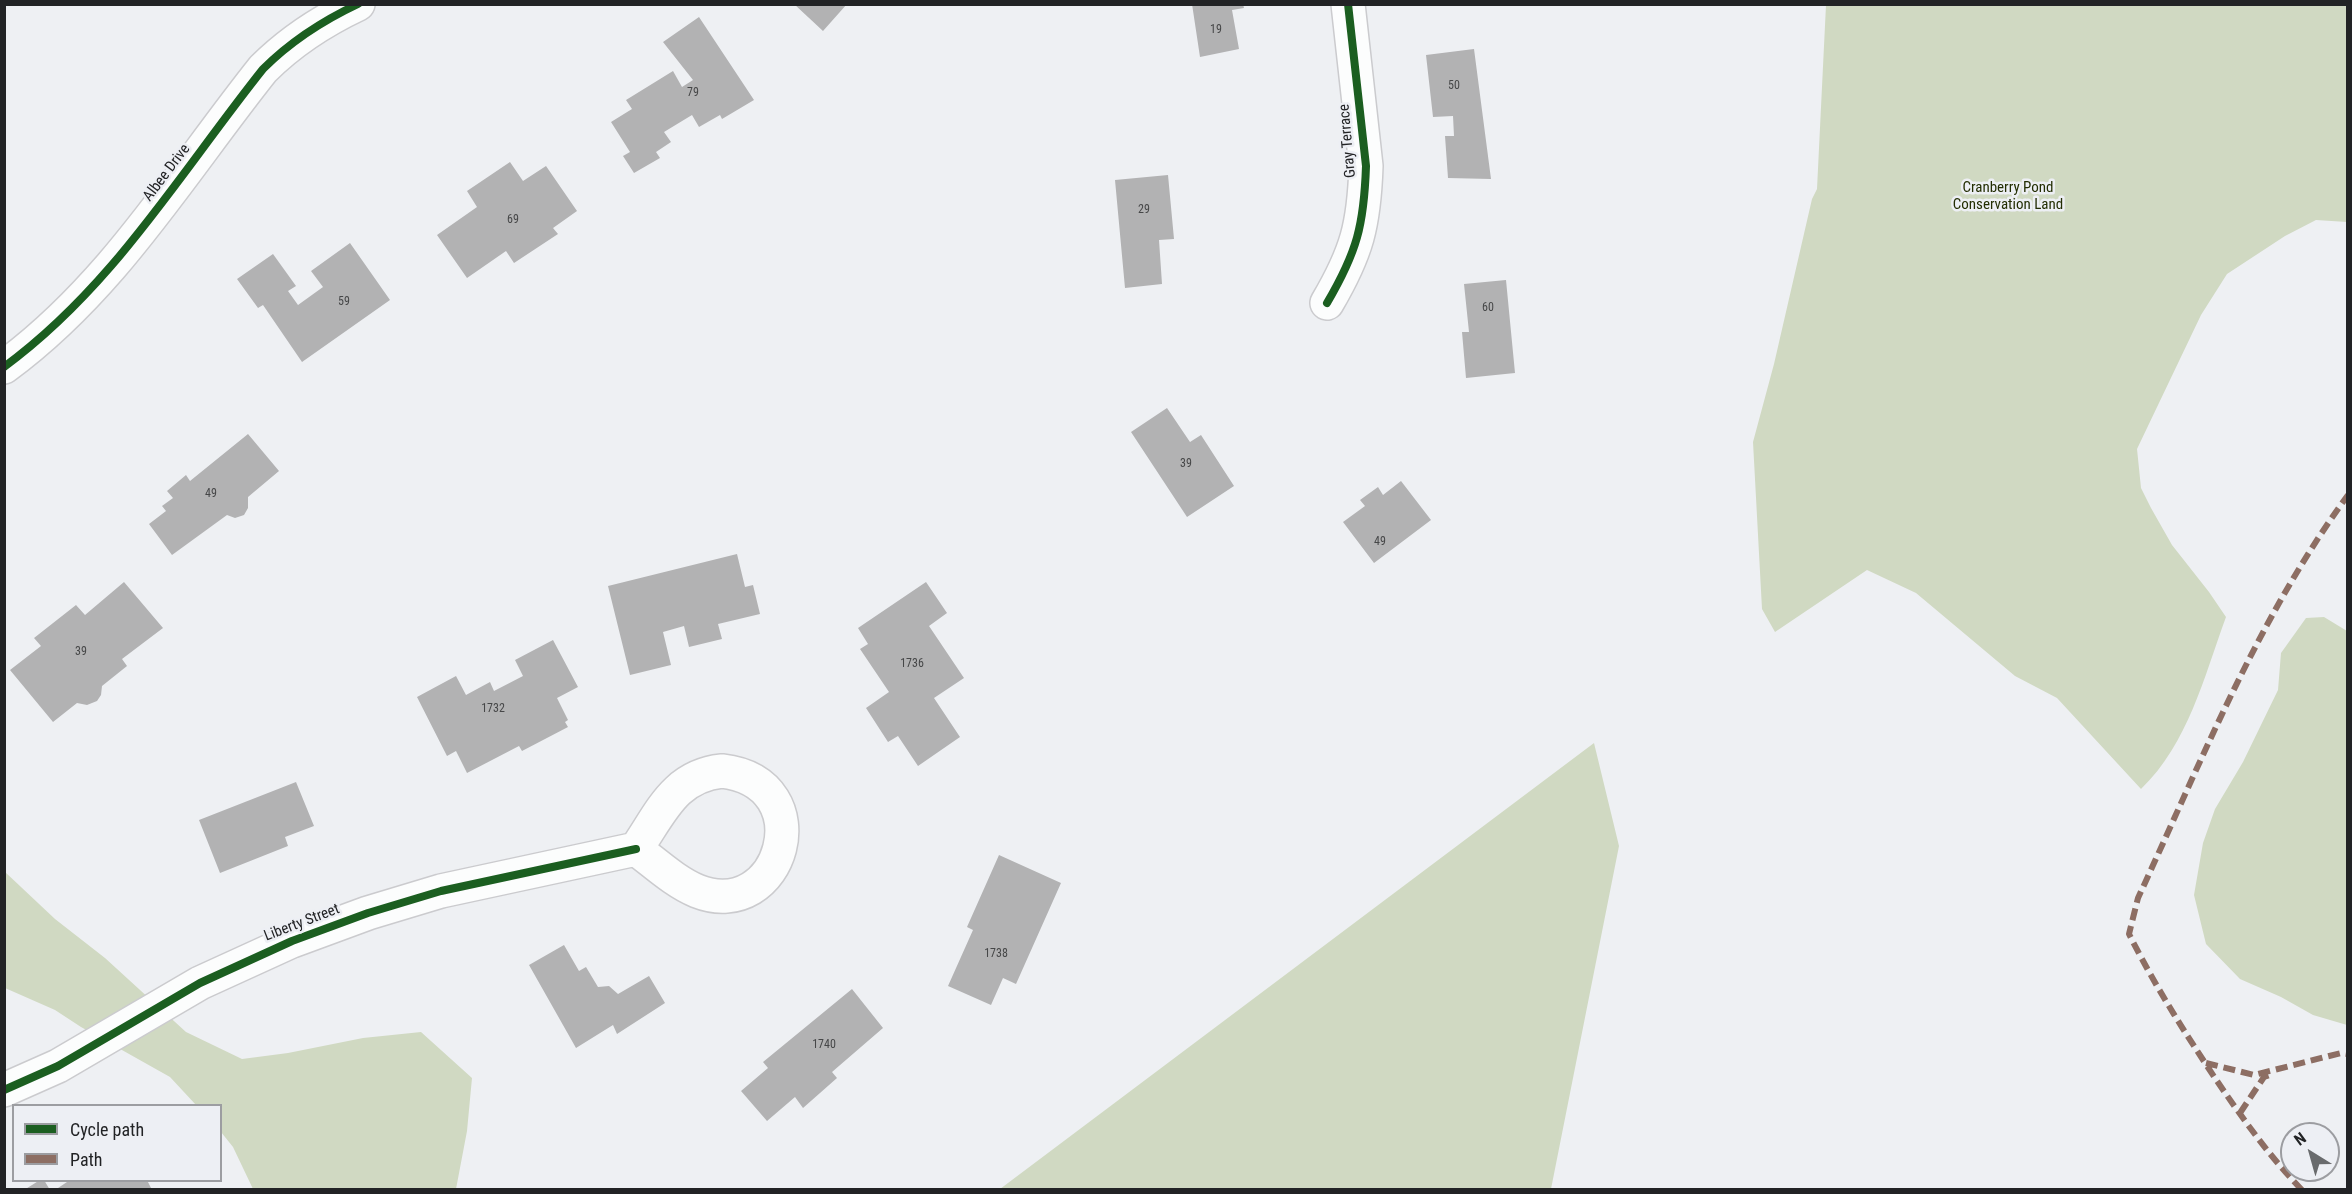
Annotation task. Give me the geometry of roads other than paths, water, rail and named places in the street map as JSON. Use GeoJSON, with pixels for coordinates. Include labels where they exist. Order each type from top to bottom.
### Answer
{"type":"FeatureCollection","features":[{"type":"Feature","properties":{"kind":"street","name":"Albee Drive"},"geometry":{"type":"LineString","coordinates":[[4,367],[57,325],[121,257],[263,69],[301,36],[322,22],[358,4]]}},
{"type":"Feature","properties":{"kind":"street","name":"Gray Terrace"},"geometry":{"type":"LineString","coordinates":[[1328,303],[1356,248],[1365,191],[1366,166],[1348,4]]}},
{"type":"Feature","properties":{"kind":"street","name":"Liberty Street"},"geometry":{"type":"LineString","coordinates":[[4,1090],[36,1077],[90,1048],[227,969],[284,944],[368,913],[441,891],[636,849]]}},
{"type":"Feature","properties":{"kind":"park label","name":"Cranberry Pond Conservation Land"},"geometry":{"type":"Point","coordinates":[2008,196]}}]}
